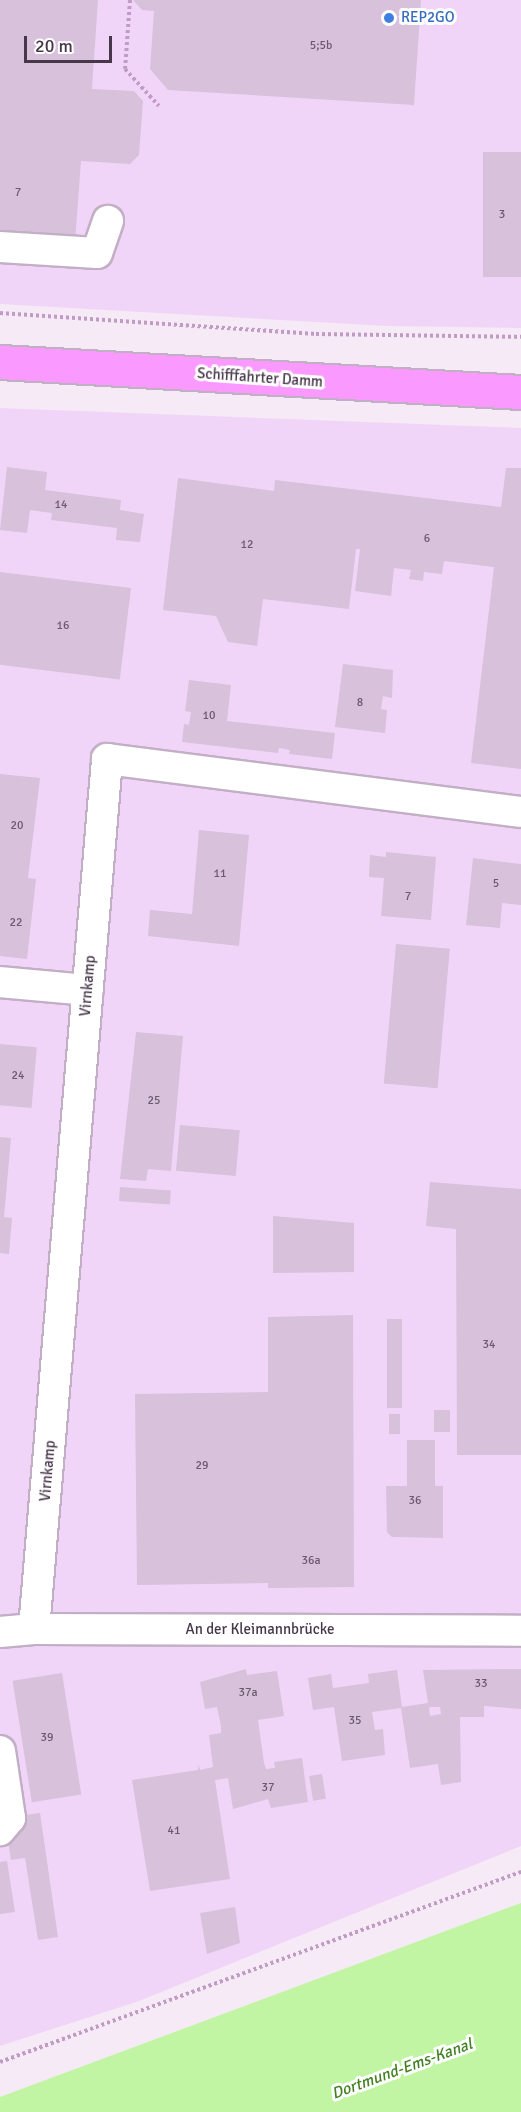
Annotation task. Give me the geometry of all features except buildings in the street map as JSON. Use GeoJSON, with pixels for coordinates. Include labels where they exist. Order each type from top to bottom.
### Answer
{"type":"FeatureCollection","features":[{"type":"Feature","properties":{"kind":"main road","name":"Schifffahrter Damm"},"geometry":{"type":"LineString","coordinates":[[0,362],[521,392]]}},
{"type":"Feature","properties":{"kind":"street"},"geometry":{"type":"LineString","coordinates":[[0,246],[97,253],[108,221]]}},
{"type":"Feature","properties":{"kind":"street","name":"Virnkamp"},"geometry":{"type":"LineString","coordinates":[[34,1629],[108,759],[521,812]]}},
{"type":"Feature","properties":{"kind":"street"},"geometry":{"type":"LineString","coordinates":[[0,982],[88,990]]}},
{"type":"Feature","properties":{"kind":"street","name":"An der Kleimannbrücke"},"geometry":{"type":"LineString","coordinates":[[0,1632],[34,1629],[521,1631]]}},
{"type":"Feature","properties":{"kind":"street"},"geometry":{"type":"LineString","coordinates":[[0,1751],[10,1818],[0,1830]]}},
{"type":"Feature","properties":{"kind":"path"},"geometry":{"type":"LineString","coordinates":[[130,0],[125,69],[159,106]]}},
{"type":"Feature","properties":{"kind":"path"},"geometry":{"type":"LineString","coordinates":[[0,313],[316,334],[521,337]]}},
{"type":"Feature","properties":{"kind":"path"},"geometry":{"type":"LineString","coordinates":[[0,2062],[521,1872]]}},
{"type":"Feature","properties":{"kind":"shaded area"},"geometry":{"type":"Polygon","coordinates":[[[0,0],[521,0],[521,328],[388,326],[0,304],[0,0]]]}},
{"type":"Feature","properties":{"kind":"shaded area"},"geometry":{"type":"Polygon","coordinates":[[[0,408],[521,428],[521,1846],[139,2001],[0,2046],[0,408]]]}},
{"type":"Feature","properties":{"kind":"water","name":"Dortmund-Ems-Kanal"},"geometry":{"type":"Polygon","coordinates":[[[521,1903],[521,2112],[0,2112],[0,2097],[521,1903]]]}},
{"type":"Feature","properties":{"kind":"place","name":"REP2GO"},"geometry":{"type":"Point","coordinates":[389,18]}}]}
